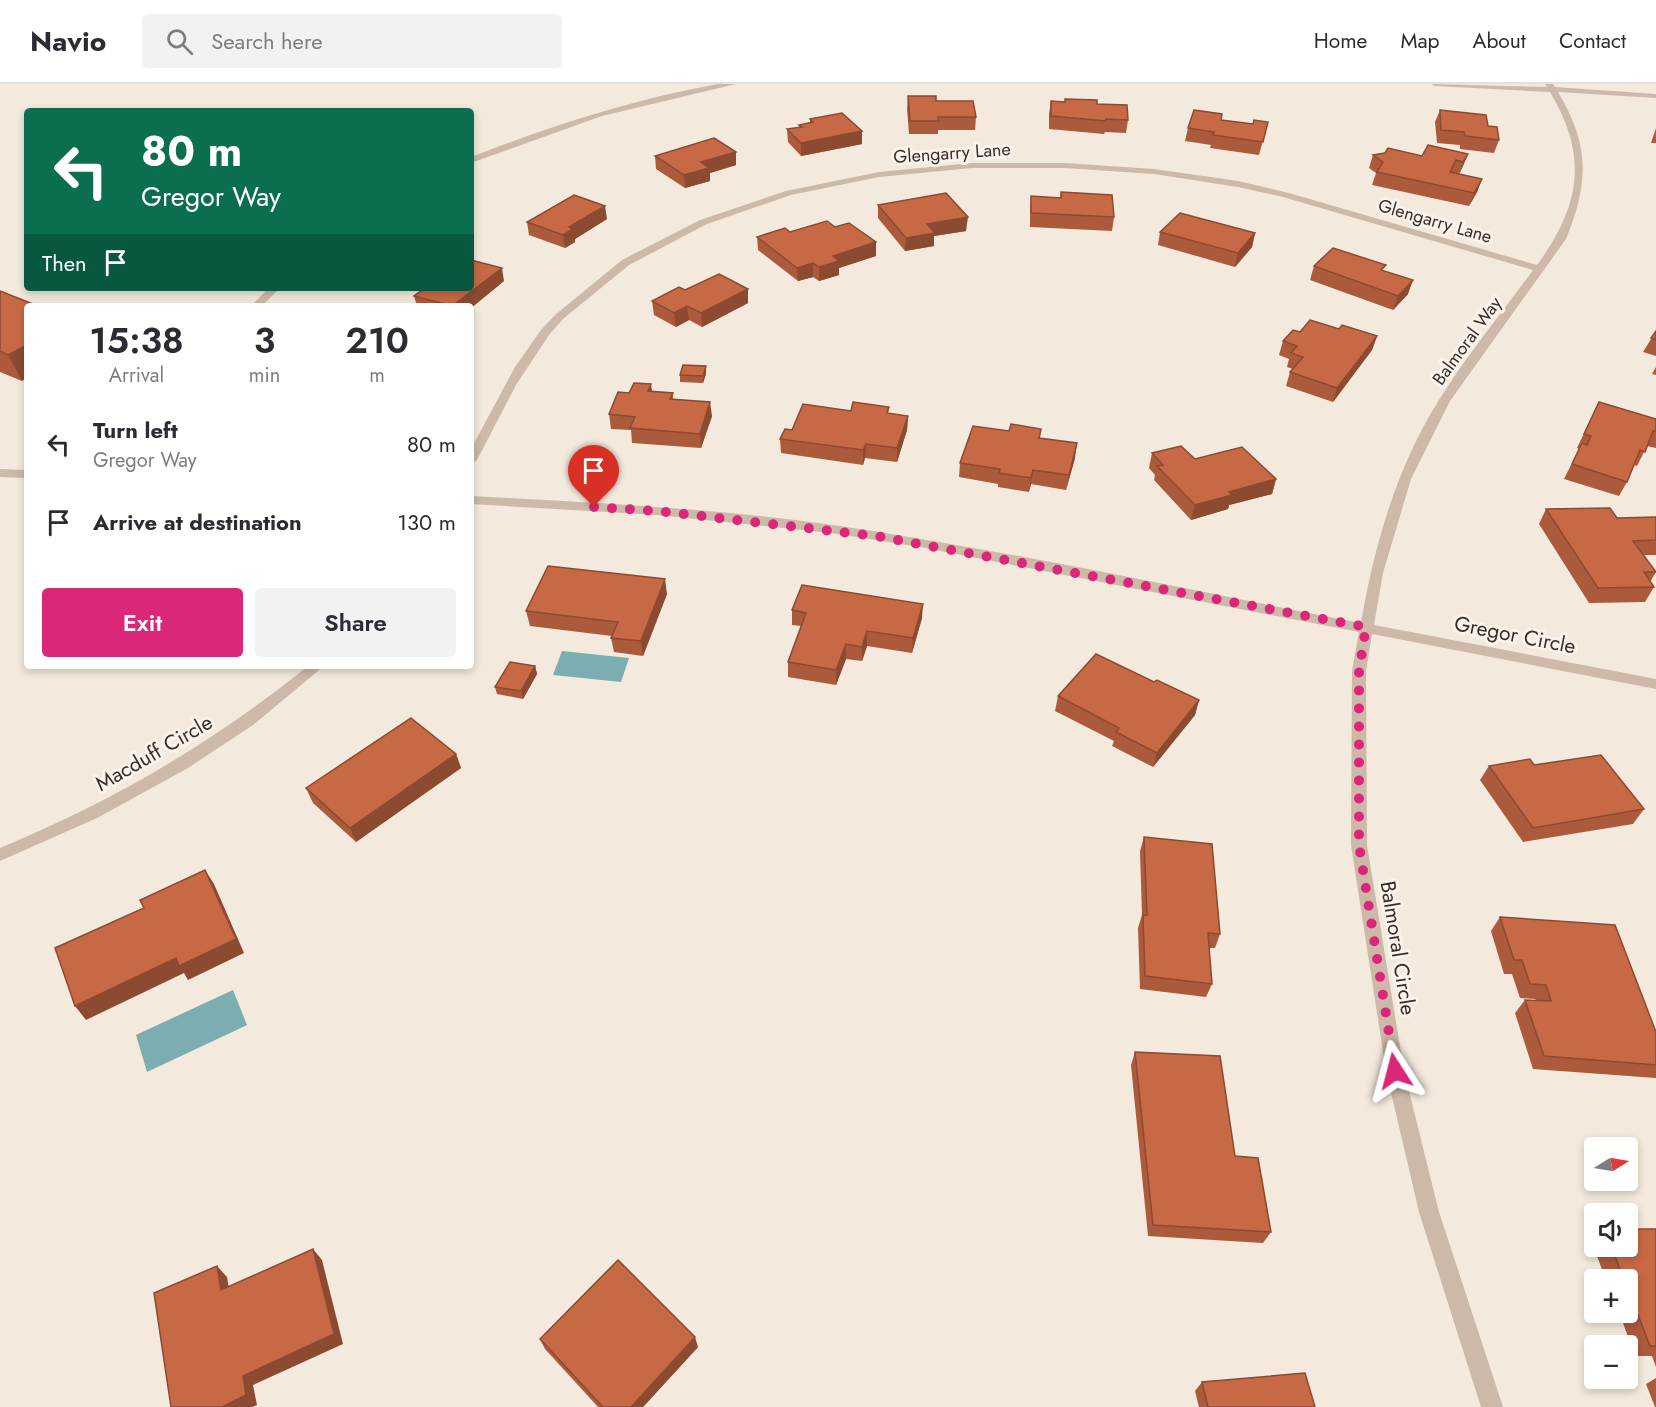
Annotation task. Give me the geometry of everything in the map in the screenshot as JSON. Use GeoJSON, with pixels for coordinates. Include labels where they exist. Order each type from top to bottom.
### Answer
{"type":"FeatureCollection","features":[{"type":"Feature","properties":{"kind":"street"},"geometry":{"type":"LineString","coordinates":[[474,159],[538,133],[608,111],[699,89],[732,84]]}},
{"type":"Feature","properties":{"kind":"street"},"geometry":{"type":"LineString","coordinates":[[1436,84],[1551,86],[1656,96]]}},
{"type":"Feature","properties":{"kind":"street","name":"Balmoral Way"},"geometry":{"type":"LineString","coordinates":[[1366,627],[1376,573],[1404,479],[1444,401],[1561,239],[1574,212],[1580,181],[1579,152],[1573,129],[1551,86]]}},
{"type":"Feature","properties":{"kind":"street","name":"Glengarry Lane"},"geometry":{"type":"LineString","coordinates":[[474,454],[527,356],[559,318],[610,274],[670,237],[723,214],[779,196],[837,182],[898,172],[969,166],[1043,164],[1108,167],[1173,174],[1282,193],[1539,269]]}},
{"type":"Feature","properties":{"kind":"street"},"geometry":{"type":"LineString","coordinates":[[258,303],[272,291]]}},
{"type":"Feature","properties":{"kind":"street"},"geometry":{"type":"LineString","coordinates":[[0,473],[24,474]]}},
{"type":"Feature","properties":{"kind":"street","name":"Gregor Circle"},"geometry":{"type":"LineString","coordinates":[[474,500],[657,511],[831,529],[920,543],[1656,684]]}},
{"type":"Feature","properties":{"kind":"street","name":"Balmoral Circle"},"geometry":{"type":"LineString","coordinates":[[1366,627],[1359,671],[1359,845],[1395,1071],[1429,1212],[1492,1407]]}},
{"type":"Feature","properties":{"kind":"street","name":"Macduff Circle"},"geometry":{"type":"LineString","coordinates":[[0,855],[96,811],[168,771],[237,729],[313,669]]}},
{"type":"Feature","properties":{"kind":"water"},"geometry":{"type":"Polygon","coordinates":[[[562,651],[629,658],[621,682],[553,675],[562,651]]]}},
{"type":"Feature","properties":{"kind":"water"},"geometry":{"type":"Polygon","coordinates":[[[233,990],[247,1025],[147,1072],[136,1035],[233,990]]]}},
{"type":"Feature","properties":{"kind":"building"},"geometry":{"type":"Polygon","coordinates":[[[908,96],[936,96],[936,101],[973,101],[976,117],[938,117],[939,121],[910,121],[908,96]]]}},
{"type":"Feature","properties":{"kind":"building"},"geometry":{"type":"Polygon","coordinates":[[[1065,99],[1097,100],[1097,104],[1127,105],[1128,120],[1106,119],[1106,121],[1051,116],[1051,101],[1065,102],[1065,99]]]}},
{"type":"Feature","properties":{"kind":"building"},"geometry":{"type":"Polygon","coordinates":[[[1194,110],[1222,114],[1221,120],[1253,124],[1254,120],[1268,122],[1263,142],[1213,135],[1214,132],[1188,128],[1194,110]]]}},
{"type":"Feature","properties":{"kind":"building"},"geometry":{"type":"Polygon","coordinates":[[[1440,110],[1486,115],[1488,126],[1497,127],[1499,140],[1465,136],[1464,132],[1441,130],[1440,110]]]}},
{"type":"Feature","properties":{"kind":"building"},"geometry":{"type":"Polygon","coordinates":[[[842,113],[862,131],[801,143],[787,129],[802,127],[799,125],[813,122],[810,119],[842,113]]]}},
{"type":"Feature","properties":{"kind":"building"},"geometry":{"type":"Polygon","coordinates":[[[714,138],[736,152],[701,162],[709,168],[684,175],[655,156],[714,138]]]}},
{"type":"Feature","properties":{"kind":"building"},"geometry":{"type":"Polygon","coordinates":[[[1428,145],[1468,154],[1463,162],[1456,160],[1450,172],[1482,179],[1474,193],[1377,172],[1383,162],[1373,155],[1385,153],[1388,148],[1422,156],[1428,145]]]}},
{"type":"Feature","properties":{"kind":"building"},"geometry":{"type":"Polygon","coordinates":[[[1061,192],[1112,195],[1114,217],[1031,213],[1031,196],[1061,198],[1061,192]]]}},
{"type":"Feature","properties":{"kind":"building"},"geometry":{"type":"Polygon","coordinates":[[[946,193],[968,217],[927,224],[935,233],[906,238],[878,205],[946,193]]]}},
{"type":"Feature","properties":{"kind":"building"},"geometry":{"type":"Polygon","coordinates":[[[574,195],[605,206],[569,227],[573,229],[563,235],[527,222],[574,195]]]}},
{"type":"Feature","properties":{"kind":"building"},"geometry":{"type":"Polygon","coordinates":[[[1180,213],[1255,233],[1238,253],[1160,232],[1180,213]]]}},
{"type":"Feature","properties":{"kind":"building"},"geometry":{"type":"Polygon","coordinates":[[[827,221],[835,227],[849,223],[876,242],[833,256],[839,261],[819,267],[813,263],[797,268],[757,237],[785,228],[790,232],[827,221]]]}},
{"type":"Feature","properties":{"kind":"building"},"geometry":{"type":"Polygon","coordinates":[[[1333,248],[1386,265],[1381,270],[1413,280],[1398,296],[1314,266],[1333,248]]]}},
{"type":"Feature","properties":{"kind":"building"},"geometry":{"type":"Polygon","coordinates":[[[474,261],[502,268],[474,289],[474,261]]]}},
{"type":"Feature","properties":{"kind":"building"},"geometry":{"type":"Polygon","coordinates":[[[719,274],[748,289],[701,313],[687,306],[674,313],[652,301],[679,287],[685,290],[719,274]]]}},
{"type":"Feature","properties":{"kind":"building"},"geometry":{"type":"Polygon","coordinates":[[[0,291],[30,303],[24,303],[24,347],[8,355],[0,351],[0,291]]]}},
{"type":"Feature","properties":{"kind":"building"},"geometry":{"type":"Polygon","coordinates":[[[421,291],[472,291],[456,303],[441,303],[414,296],[421,291]]]}},
{"type":"Feature","properties":{"kind":"building"},"geometry":{"type":"Polygon","coordinates":[[[1310,320],[1339,329],[1342,325],[1377,336],[1337,388],[1290,372],[1303,357],[1291,353],[1297,346],[1283,341],[1293,330],[1300,332],[1310,320]]]}},
{"type":"Feature","properties":{"kind":"building"},"geometry":{"type":"Polygon","coordinates":[[[683,365],[706,366],[703,376],[680,375],[683,365]]]}},
{"type":"Feature","properties":{"kind":"building"},"geometry":{"type":"Polygon","coordinates":[[[634,383],[651,384],[648,391],[673,393],[670,399],[710,402],[700,434],[630,428],[635,417],[609,414],[618,392],[629,393],[634,383]]]}},
{"type":"Feature","properties":{"kind":"building"},"geometry":{"type":"Polygon","coordinates":[[[853,402],[889,407],[887,413],[908,416],[897,448],[866,444],[863,450],[780,439],[785,429],[792,430],[803,404],[851,411],[853,402]]]}},
{"type":"Feature","properties":{"kind":"building"},"geometry":{"type":"Polygon","coordinates":[[[1599,402],[1656,419],[1656,431],[1653,431],[1645,452],[1640,450],[1627,482],[1572,464],[1582,443],[1587,445],[1591,436],[1584,434],[1599,402]]]}},
{"type":"Feature","properties":{"kind":"building"},"geometry":{"type":"Polygon","coordinates":[[[1011,424],[1041,429],[1039,438],[1077,443],[1069,475],[1033,470],[1031,478],[999,473],[1000,469],[960,463],[973,426],[1009,431],[1011,424]]]}},
{"type":"Feature","properties":{"kind":"building"},"geometry":{"type":"Polygon","coordinates":[[[1181,446],[1195,459],[1242,447],[1276,479],[1229,492],[1232,495],[1195,505],[1157,466],[1163,465],[1152,453],[1181,446]]]}},
{"type":"Feature","properties":{"kind":"building"},"geometry":{"type":"Polygon","coordinates":[[[1610,508],[1617,518],[1656,517],[1656,540],[1633,541],[1656,572],[1644,572],[1654,587],[1598,588],[1546,509],[1610,508]]]}},
{"type":"Feature","properties":{"kind":"building"},"geometry":{"type":"Polygon","coordinates":[[[548,566],[665,579],[641,641],[611,638],[618,622],[526,611],[548,566]]]}},
{"type":"Feature","properties":{"kind":"building"},"geometry":{"type":"Polygon","coordinates":[[[802,585],[923,604],[913,638],[867,631],[862,647],[846,644],[836,670],[788,662],[806,613],[792,610],[802,585]]]}},
{"type":"Feature","properties":{"kind":"building"},"geometry":{"type":"Polygon","coordinates":[[[1096,654],[1154,682],[1157,680],[1199,700],[1157,753],[1116,732],[1119,728],[1058,696],[1096,654]]]}},
{"type":"Feature","properties":{"kind":"building"},"geometry":{"type":"Polygon","coordinates":[[[510,662],[535,666],[521,691],[495,687],[510,662]]]}},
{"type":"Feature","properties":{"kind":"building"},"geometry":{"type":"Polygon","coordinates":[[[411,718],[456,754],[350,828],[306,788],[411,718]]]}},
{"type":"Feature","properties":{"kind":"building"},"geometry":{"type":"Polygon","coordinates":[[[1601,755],[1644,809],[1533,828],[1489,766],[1530,759],[1534,765],[1601,755]]]}},
{"type":"Feature","properties":{"kind":"building"},"geometry":{"type":"Polygon","coordinates":[[[1144,837],[1212,844],[1220,934],[1208,933],[1212,984],[1145,976],[1143,915],[1147,915],[1144,837]]]}},
{"type":"Feature","properties":{"kind":"building"},"geometry":{"type":"Polygon","coordinates":[[[205,870],[236,939],[179,966],[176,958],[75,1006],[55,948],[144,908],[140,900],[205,870]]]}},
{"type":"Feature","properties":{"kind":"building"},"geometry":{"type":"Polygon","coordinates":[[[1500,917],[1615,925],[1656,1032],[1656,1065],[1544,1056],[1525,1000],[1551,1001],[1546,985],[1530,984],[1522,960],[1514,960],[1500,917]]]}},
{"type":"Feature","properties":{"kind":"building"},"geometry":{"type":"Polygon","coordinates":[[[1135,1052],[1220,1056],[1235,1156],[1258,1158],[1271,1232],[1153,1225],[1135,1052]]]}},
{"type":"Feature","properties":{"kind":"building"},"geometry":{"type":"Polygon","coordinates":[[[1638,1229],[1656,1229],[1656,1346],[1650,1346],[1638,1315],[1638,1269],[1620,1269],[1615,1257],[1638,1257],[1638,1229]]]}},
{"type":"Feature","properties":{"kind":"building"},"geometry":{"type":"Polygon","coordinates":[[[313,1249],[334,1334],[243,1376],[246,1395],[222,1407],[171,1407],[154,1293],[217,1266],[221,1290],[313,1249]]]}},
{"type":"Feature","properties":{"kind":"building"},"geometry":{"type":"Polygon","coordinates":[[[618,1260],[695,1337],[631,1407],[603,1407],[540,1339],[618,1260]]]}},
{"type":"Feature","properties":{"kind":"building"},"geometry":{"type":"Polygon","coordinates":[[[1305,1373],[1315,1407],[1208,1407],[1202,1382],[1305,1373]]]}},
{"type":"Feature","properties":{"kind":"route"},"geometry":{"type":"LineString","coordinates":[[594,507],[657,511],[831,529],[920,543],[1286,614],[1366,627],[1359,671],[1359,845],[1395,1071]]}}]}
